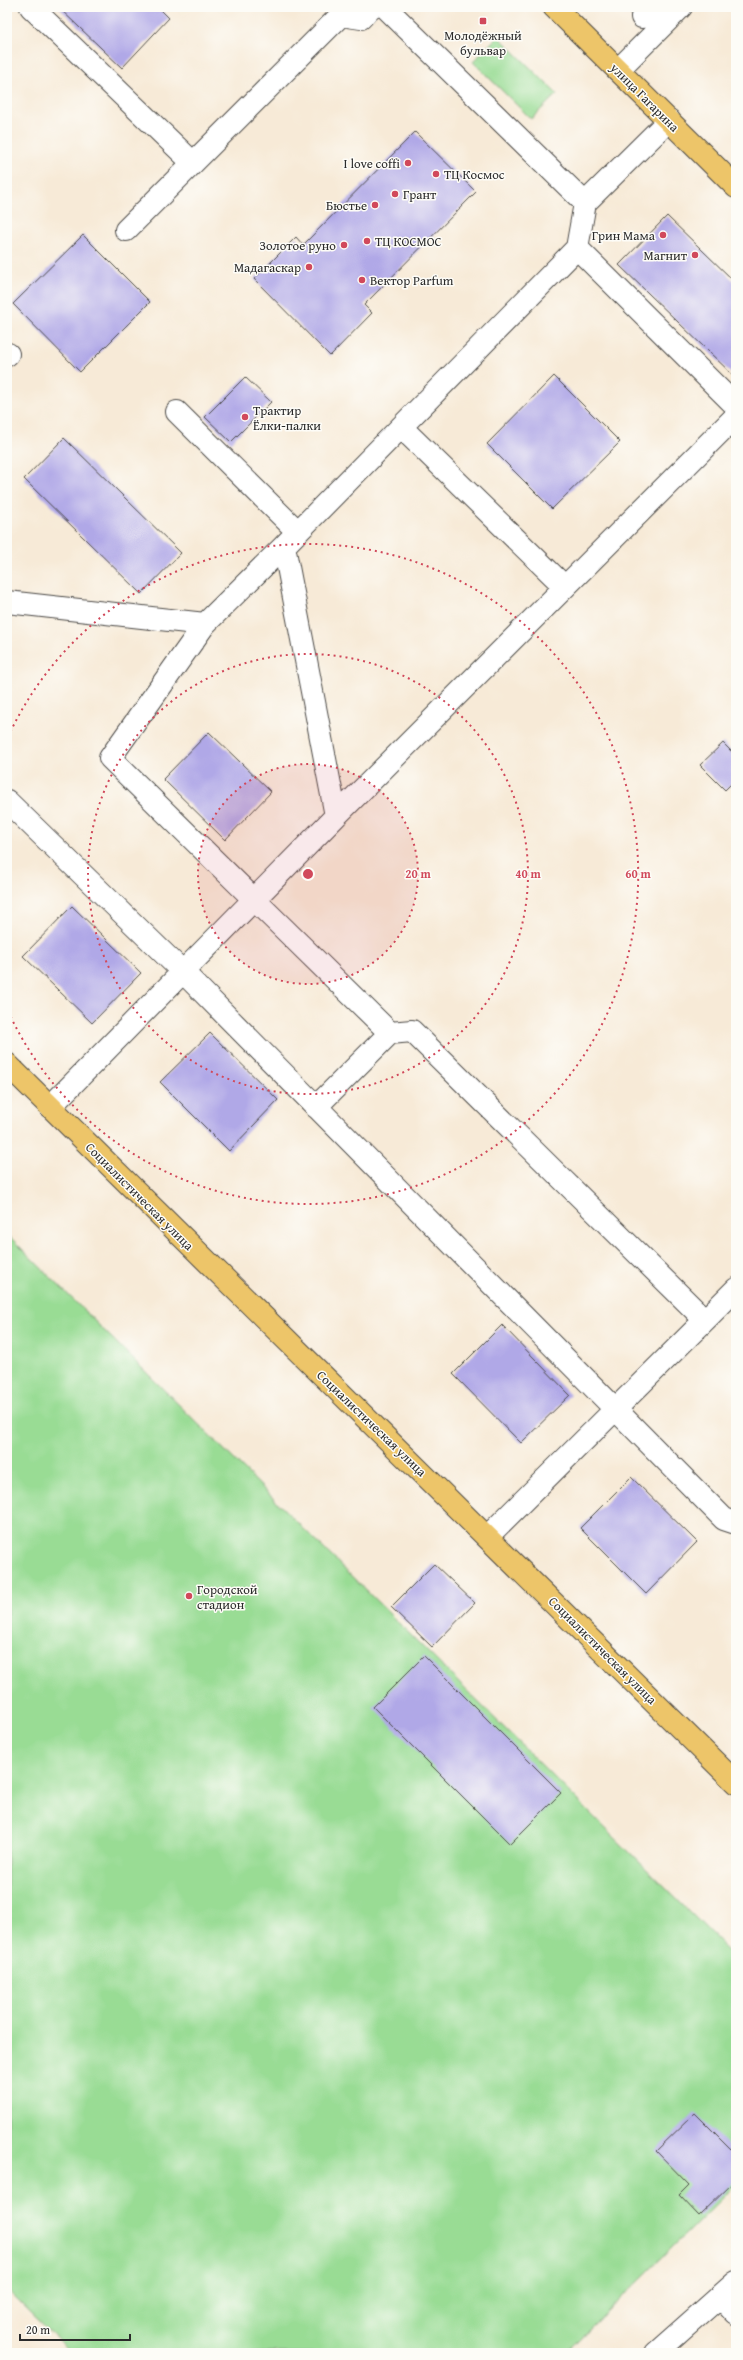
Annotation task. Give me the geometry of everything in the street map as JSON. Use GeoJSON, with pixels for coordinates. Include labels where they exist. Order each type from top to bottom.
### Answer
{"type":"FeatureCollection","features":[{"type":"Feature","properties":{"kind":"main road","name":"улица Гагарина"},"geometry":{"type":"LineString","coordinates":[[554,7],[736,187]]}},
{"type":"Feature","properties":{"kind":"main road","name":"Социалистическая улица"},"geometry":{"type":"LineString","coordinates":[[7,1064],[488,1536],[736,1783]]}},
{"type":"Feature","properties":{"kind":"street"},"geometry":{"type":"LineString","coordinates":[[31,7],[193,163]]}},
{"type":"Feature","properties":{"kind":"street"},"geometry":{"type":"LineString","coordinates":[[126,230],[193,163],[337,11],[361,18],[371,7]]}},
{"type":"Feature","properties":{"kind":"street"},"geometry":{"type":"LineString","coordinates":[[385,7],[585,203]]}},
{"type":"Feature","properties":{"kind":"street"},"geometry":{"type":"LineString","coordinates":[[618,70],[681,7]]}},
{"type":"Feature","properties":{"kind":"street"},"geometry":{"type":"LineString","coordinates":[[390,1033],[110,758],[206,624],[577,248],[585,203],[669,120]]}},
{"type":"Feature","properties":{"kind":"street"},"geometry":{"type":"LineString","coordinates":[[577,248],[736,406]]}},
{"type":"Feature","properties":{"kind":"street"},"geometry":{"type":"LineString","coordinates":[[177,412],[291,539],[336,816]]}},
{"type":"Feature","properties":{"kind":"street"},"geometry":{"type":"LineString","coordinates":[[50,1107],[336,816],[736,416]]}},
{"type":"Feature","properties":{"kind":"street"},"geometry":{"type":"LineString","coordinates":[[401,427],[565,588]]}},
{"type":"Feature","properties":{"kind":"street"},"geometry":{"type":"LineString","coordinates":[[7,602],[206,624]]}},
{"type":"Feature","properties":{"kind":"street"},"geometry":{"type":"LineString","coordinates":[[7,801],[182,972],[724,1519],[736,1523]]}},
{"type":"Feature","properties":{"kind":"street"},"geometry":{"type":"LineString","coordinates":[[316,1108],[390,1033],[412,1031],[705,1320]]}},
{"type":"Feature","properties":{"kind":"street"},"geometry":{"type":"LineString","coordinates":[[488,1536],[736,1289]]}},
{"type":"Feature","properties":{"kind":"street"},"geometry":{"type":"LineString","coordinates":[[656,2353],[736,2282]]}},
{"type":"Feature","properties":{"kind":"street"},"geometry":{"type":"LineString","coordinates":[[720,2297],[736,2313]]}},
{"type":"Feature","properties":{"kind":"green space"},"geometry":{"type":"Polygon","coordinates":[[[498,36],[557,94],[531,119],[473,62],[498,36]]]}},
{"type":"Feature","properties":{"kind":"green space","name":"Городской стадион"},"geometry":{"type":"Polygon","coordinates":[[[7,1234],[736,1958],[736,2184],[566,2353],[71,2353],[7,2290],[7,1234]]]}},
{"type":"Feature","properties":{"kind":"building"},"geometry":{"type":"Polygon","coordinates":[[[58,7],[158,7],[169,18],[122,68],[58,7]]]}},
{"type":"Feature","properties":{"kind":"building","name":"ТЦ КОСМОС"},"geometry":{"type":"Polygon","coordinates":[[[415,132],[476,192],[364,305],[372,313],[330,356],[254,279],[296,237],[303,245],[415,132]]]}},
{"type":"Feature","properties":{"kind":"building"},"geometry":{"type":"Polygon","coordinates":[[[667,216],[736,283],[736,378],[619,265],[667,216]]]}},
{"type":"Feature","properties":{"kind":"building"},"geometry":{"type":"Polygon","coordinates":[[[83,235],[150,302],[80,372],[13,304],[83,235]]]}},
{"type":"Feature","properties":{"kind":"building"},"geometry":{"type":"Polygon","coordinates":[[[554,376],[620,442],[552,509],[487,444],[554,376]]]}},
{"type":"Feature","properties":{"kind":"building"},"geometry":{"type":"Polygon","coordinates":[[[245,377],[271,402],[231,442],[205,417],[245,377]]]}},
{"type":"Feature","properties":{"kind":"building"},"geometry":{"type":"Polygon","coordinates":[[[64,438],[181,553],[141,594],[24,479],[64,438]]]}},
{"type":"Feature","properties":{"kind":"building"},"geometry":{"type":"Polygon","coordinates":[[[209,732],[271,792],[225,840],[163,779],[209,732]]]}},
{"type":"Feature","properties":{"kind":"building"},"geometry":{"type":"Polygon","coordinates":[[[723,743],[736,756],[736,779],[725,790],[700,765],[723,743]]]}},
{"type":"Feature","properties":{"kind":"building"},"geometry":{"type":"Polygon","coordinates":[[[72,906],[141,973],[92,1023],[23,956],[72,906]]]}},
{"type":"Feature","properties":{"kind":"building"},"geometry":{"type":"Polygon","coordinates":[[[210,1033],[278,1100],[229,1151],[160,1082],[210,1033]]]}},
{"type":"Feature","properties":{"kind":"building"},"geometry":{"type":"Polygon","coordinates":[[[502,1325],[570,1395],[521,1443],[453,1374],[502,1325]]]}},
{"type":"Feature","properties":{"kind":"building"},"geometry":{"type":"Polygon","coordinates":[[[631,1477],[697,1542],[646,1594],[580,1528],[631,1477]]]}},
{"type":"Feature","properties":{"kind":"building"},"geometry":{"type":"Polygon","coordinates":[[[434,1564],[475,1603],[432,1647],[391,1607],[434,1564]]]}},
{"type":"Feature","properties":{"kind":"building"},"geometry":{"type":"Polygon","coordinates":[[[424,1656],[561,1793],[510,1844],[373,1707],[424,1656]]]}},
{"type":"Feature","properties":{"kind":"building"},"geometry":{"type":"Polygon","coordinates":[[[695,2113],[736,2154],[736,2182],[735,2181],[699,2216],[679,2195],[689,2185],[656,2151],[695,2113]]]}},
{"type":"Feature","properties":{"kind":"place","name":"Молодёжный бульвар"},"geometry":{"type":"Point","coordinates":[483,21]}},
{"type":"Feature","properties":{"kind":"place","name":"I love coffi"},"geometry":{"type":"Point","coordinates":[408,163]}},
{"type":"Feature","properties":{"kind":"place","name":"ТЦ Космос"},"geometry":{"type":"Point","coordinates":[436,174]}},
{"type":"Feature","properties":{"kind":"place","name":"Грант"},"geometry":{"type":"Point","coordinates":[395,194]}},
{"type":"Feature","properties":{"kind":"place","name":"Бюстье"},"geometry":{"type":"Point","coordinates":[375,205]}},
{"type":"Feature","properties":{"kind":"place","name":"Грин Мама"},"geometry":{"type":"Point","coordinates":[663,235]}},
{"type":"Feature","properties":{"kind":"place","name":"ТЦ КОСМОС"},"geometry":{"type":"Point","coordinates":[367,241]}},
{"type":"Feature","properties":{"kind":"place","name":"Золотое руно"},"geometry":{"type":"Point","coordinates":[344,245]}},
{"type":"Feature","properties":{"kind":"place","name":"Магнит"},"geometry":{"type":"Point","coordinates":[695,255]}},
{"type":"Feature","properties":{"kind":"place","name":"Мадагаскар"},"geometry":{"type":"Point","coordinates":[309,267]}},
{"type":"Feature","properties":{"kind":"place","name":"Вектор Parfum"},"geometry":{"type":"Point","coordinates":[362,280]}},
{"type":"Feature","properties":{"kind":"place","name":"Трактир Ёлки-палки"},"geometry":{"type":"Point","coordinates":[245,417]}},
{"type":"Feature","properties":{"kind":"place","name":"Городской стадион"},"geometry":{"type":"Point","coordinates":[189,1596]}}]}
